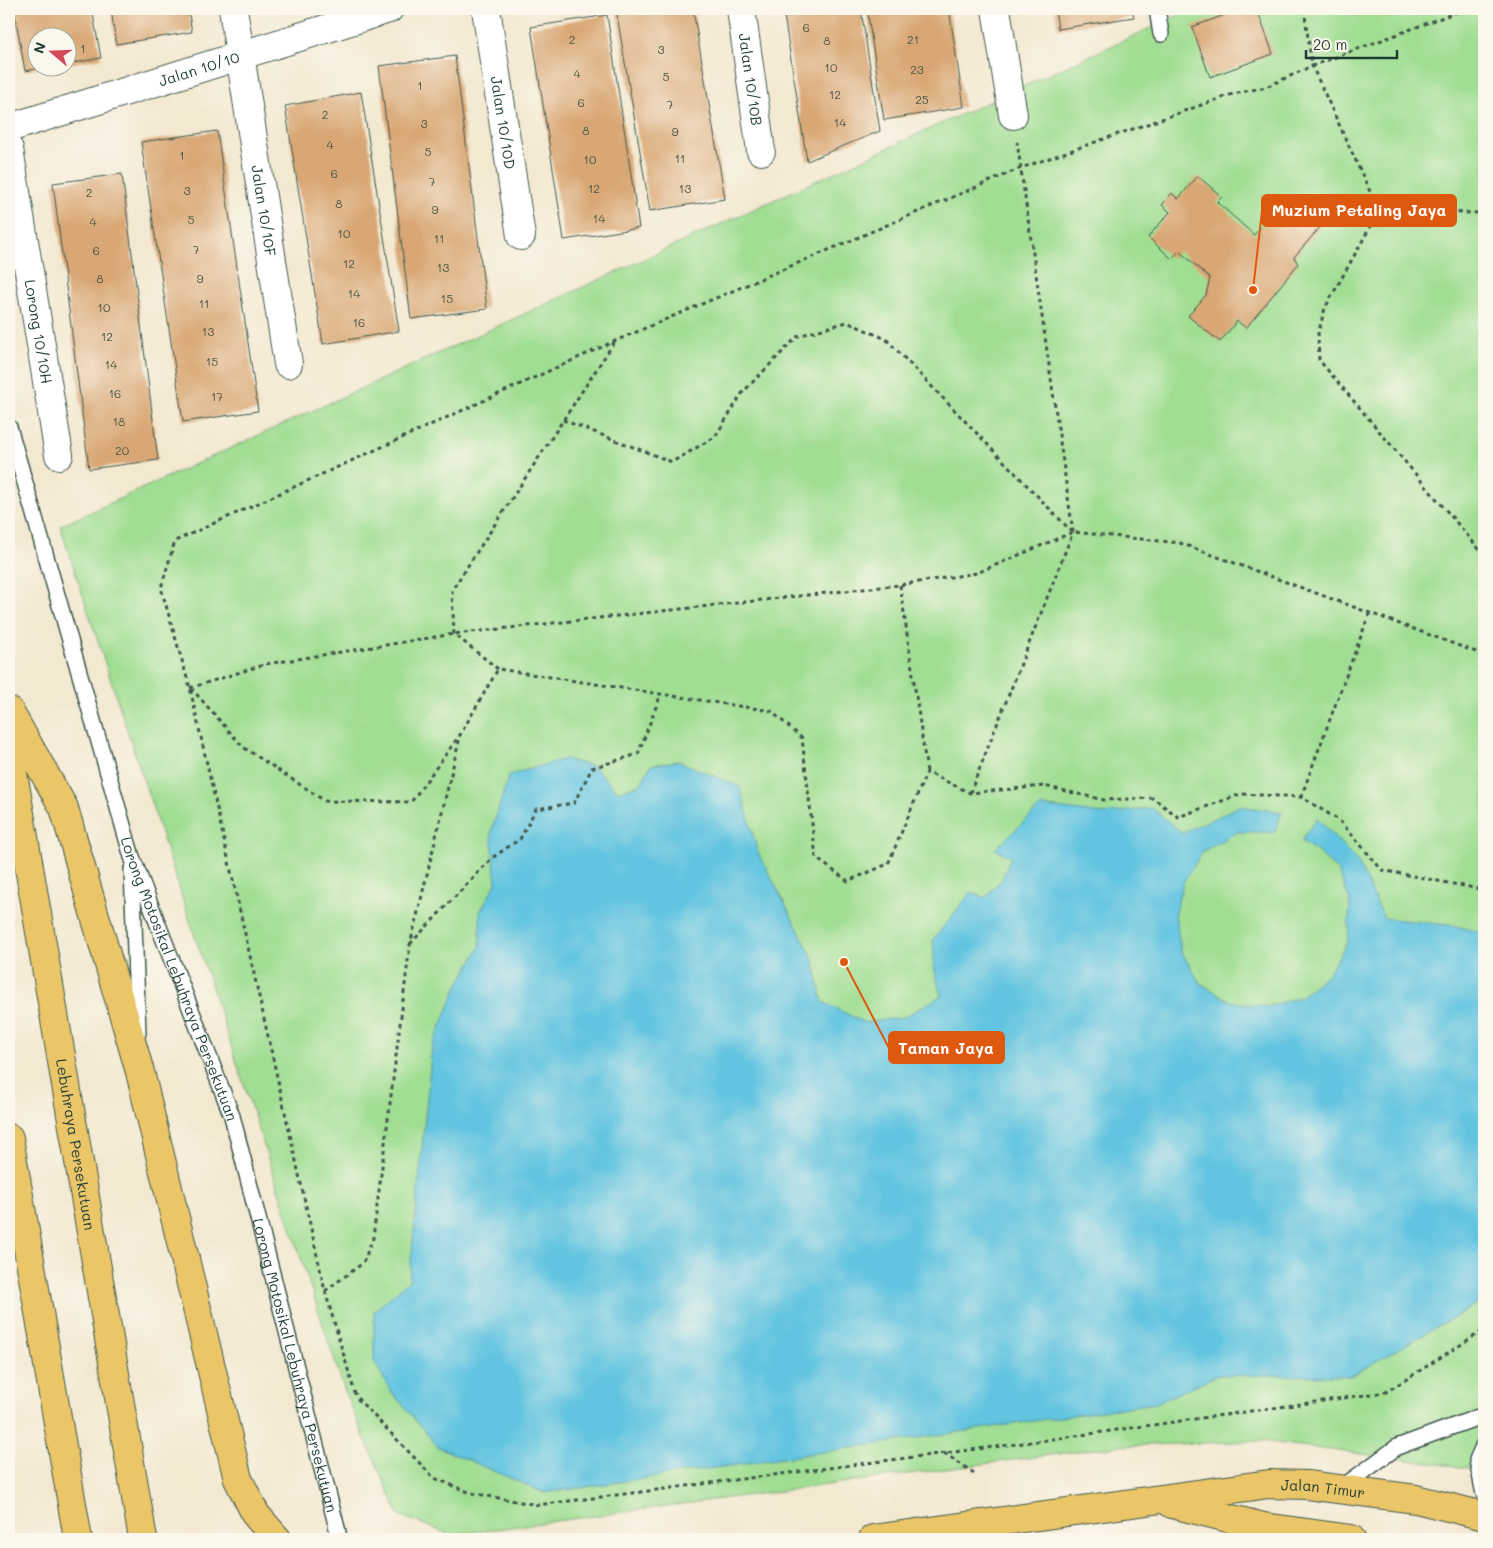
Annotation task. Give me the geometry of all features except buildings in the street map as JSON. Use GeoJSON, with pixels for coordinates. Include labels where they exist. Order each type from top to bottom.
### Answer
{"type":"FeatureCollection","features":[{"type":"Feature","properties":{"kind":"main road"},"geometry":{"type":"LineString","coordinates":[[9,711],[64,808],[140,1072],[238,1480],[256,1515],[277,1539]]}},
{"type":"Feature","properties":{"kind":"main road","name":"Lebuhraya Persekutuan"},"geometry":{"type":"LineString","coordinates":[[9,749],[143,1539]]}},
{"type":"Feature","properties":{"kind":"main road"},"geometry":{"type":"LineString","coordinates":[[9,1138],[78,1539]]}},
{"type":"Feature","properties":{"kind":"main road","name":"Jalan Timur"},"geometry":{"type":"LineString","coordinates":[[873,1539],[1158,1501],[1269,1484],[1340,1489],[1416,1499],[1484,1516]]}},
{"type":"Feature","properties":{"kind":"main road","name":"Jalan Timur"},"geometry":{"type":"LineString","coordinates":[[1158,1501],[1264,1527],[1347,1539]]}},
{"type":"Feature","properties":{"kind":"street","name":"Jalan 10/10F"},"geometry":{"type":"LineString","coordinates":[[233,9],[242,57],[288,364]]}},
{"type":"Feature","properties":{"kind":"street","name":"Jalan 10/10"},"geometry":{"type":"LineString","coordinates":[[9,128],[242,57],[389,9]]}},
{"type":"Feature","properties":{"kind":"street","name":"Jalan 10/10D"},"geometry":{"type":"LineString","coordinates":[[486,9],[521,236]]}},
{"type":"Feature","properties":{"kind":"street","name":"Jalan 10/10B"},"geometry":{"type":"LineString","coordinates":[[741,9],[761,151]]}},
{"type":"Feature","properties":{"kind":"street"},"geometry":{"type":"LineString","coordinates":[[996,9],[1013,115]]}},
{"type":"Feature","properties":{"kind":"street","name":"Lorong 10/10H"},"geometry":{"type":"LineString","coordinates":[[9,149],[59,455]]}},
{"type":"Feature","properties":{"kind":"lane"},"geometry":{"type":"LineString","coordinates":[[1157,9],[1161,34]]}},
{"type":"Feature","properties":{"kind":"lane","name":"Lorong Motosikal Lebuhraya Persekutuan"},"geometry":{"type":"LineString","coordinates":[[9,427],[132,857],[232,1116],[338,1532]]}},
{"type":"Feature","properties":{"kind":"lane"},"geometry":{"type":"LineString","coordinates":[[132,857],[140,1072]]}},
{"type":"Feature","properties":{"kind":"lane"},"geometry":{"type":"LineString","coordinates":[[1340,1489],[1397,1447],[1484,1415]]}},
{"type":"Feature","properties":{"kind":"lane"},"geometry":{"type":"LineString","coordinates":[[1484,1444],[1477,1460],[1484,1494]]}},
{"type":"Feature","properties":{"kind":"path"},"geometry":{"type":"LineString","coordinates":[[1304,9],[1312,66],[1379,211]]}},
{"type":"Feature","properties":{"kind":"path"},"geometry":{"type":"LineString","coordinates":[[1464,9],[1312,66],[1266,87],[1233,94],[1021,168],[615,341],[175,542],[162,588],[190,688],[324,1291],[356,1397],[434,1478],[470,1493],[538,1505],[944,1453],[1386,1392],[1484,1330]]}},
{"type":"Feature","properties":{"kind":"path"},"geometry":{"type":"LineString","coordinates":[[970,793],[1073,532],[1013,115]]}},
{"type":"Feature","properties":{"kind":"path"},"geometry":{"type":"LineString","coordinates":[[1379,211],[1484,213]]}},
{"type":"Feature","properties":{"kind":"path"},"geometry":{"type":"LineString","coordinates":[[1379,211],[1325,308],[1318,334],[1319,360],[1484,555]]}},
{"type":"Feature","properties":{"kind":"path"},"geometry":{"type":"LineString","coordinates":[[563,420],[672,462],[715,437],[744,392],[798,336],[847,322],[886,339],[1073,532]]}},
{"type":"Feature","properties":{"kind":"path"},"geometry":{"type":"LineString","coordinates":[[615,341],[452,590],[454,634],[498,669],[771,711],[802,738],[816,858],[848,881],[888,864],[926,772],[900,584]]}},
{"type":"Feature","properties":{"kind":"path"},"geometry":{"type":"LineString","coordinates":[[190,688],[266,664],[454,634],[900,584],[977,573],[1073,532],[1180,543],[1484,655]]}},
{"type":"Feature","properties":{"kind":"path"},"geometry":{"type":"LineString","coordinates":[[1301,797],[1370,612]]}},
{"type":"Feature","properties":{"kind":"path"},"geometry":{"type":"LineString","coordinates":[[190,688],[243,747],[326,801],[411,802],[460,735],[498,669]]}},
{"type":"Feature","properties":{"kind":"path"},"geometry":{"type":"LineString","coordinates":[[410,945],[492,858],[520,839],[536,808],[574,803],[592,768],[638,754],[661,694]]}},
{"type":"Feature","properties":{"kind":"path"},"geometry":{"type":"LineString","coordinates":[[324,1291],[364,1264],[373,1238],[410,945],[460,735]]}},
{"type":"Feature","properties":{"kind":"path"},"geometry":{"type":"LineString","coordinates":[[926,772],[970,793],[1044,786],[1104,800],[1153,798],[1178,817],[1240,794],[1301,797],[1340,820],[1382,870],[1484,890]]}},
{"type":"Feature","properties":{"kind":"path"},"geometry":{"type":"LineString","coordinates":[[944,1453],[976,1475]]}},
{"type":"Feature","properties":{"kind":"green space"},"geometry":{"type":"Polygon","coordinates":[[[1192,9],[1484,9],[1484,1470],[1262,1441],[1118,1446],[451,1535],[399,1515],[347,1398],[60,526],[1192,9]]]}},
{"type":"Feature","properties":{"kind":"water"},"geometry":{"type":"Polygon","coordinates":[[[565,759],[594,767],[618,792],[641,784],[651,765],[678,761],[740,787],[758,852],[813,958],[823,1002],[865,1023],[904,1017],[941,996],[935,971],[933,940],[971,892],[985,898],[1002,879],[1011,857],[995,849],[1041,806],[1104,814],[1152,808],[1182,833],[1240,806],[1282,812],[1275,832],[1237,832],[1203,851],[1183,883],[1175,913],[1181,951],[1200,983],[1230,1001],[1266,1007],[1300,997],[1328,974],[1348,941],[1350,901],[1338,871],[1319,853],[1301,841],[1317,818],[1358,862],[1384,918],[1456,926],[1484,933],[1484,1300],[1351,1376],[1218,1375],[1156,1403],[545,1493],[438,1447],[390,1390],[374,1361],[374,1311],[409,1281],[432,1047],[457,987],[480,947],[480,912],[496,883],[491,832],[509,775],[565,759]]]}},
{"type":"Feature","properties":{"kind":"place","name":"Muzium Petaling Jaya"},"geometry":{"type":"Point","coordinates":[1253,290]}},
{"type":"Feature","properties":{"kind":"place","name":"Taman Jaya"},"geometry":{"type":"Point","coordinates":[844,962]}}]}
